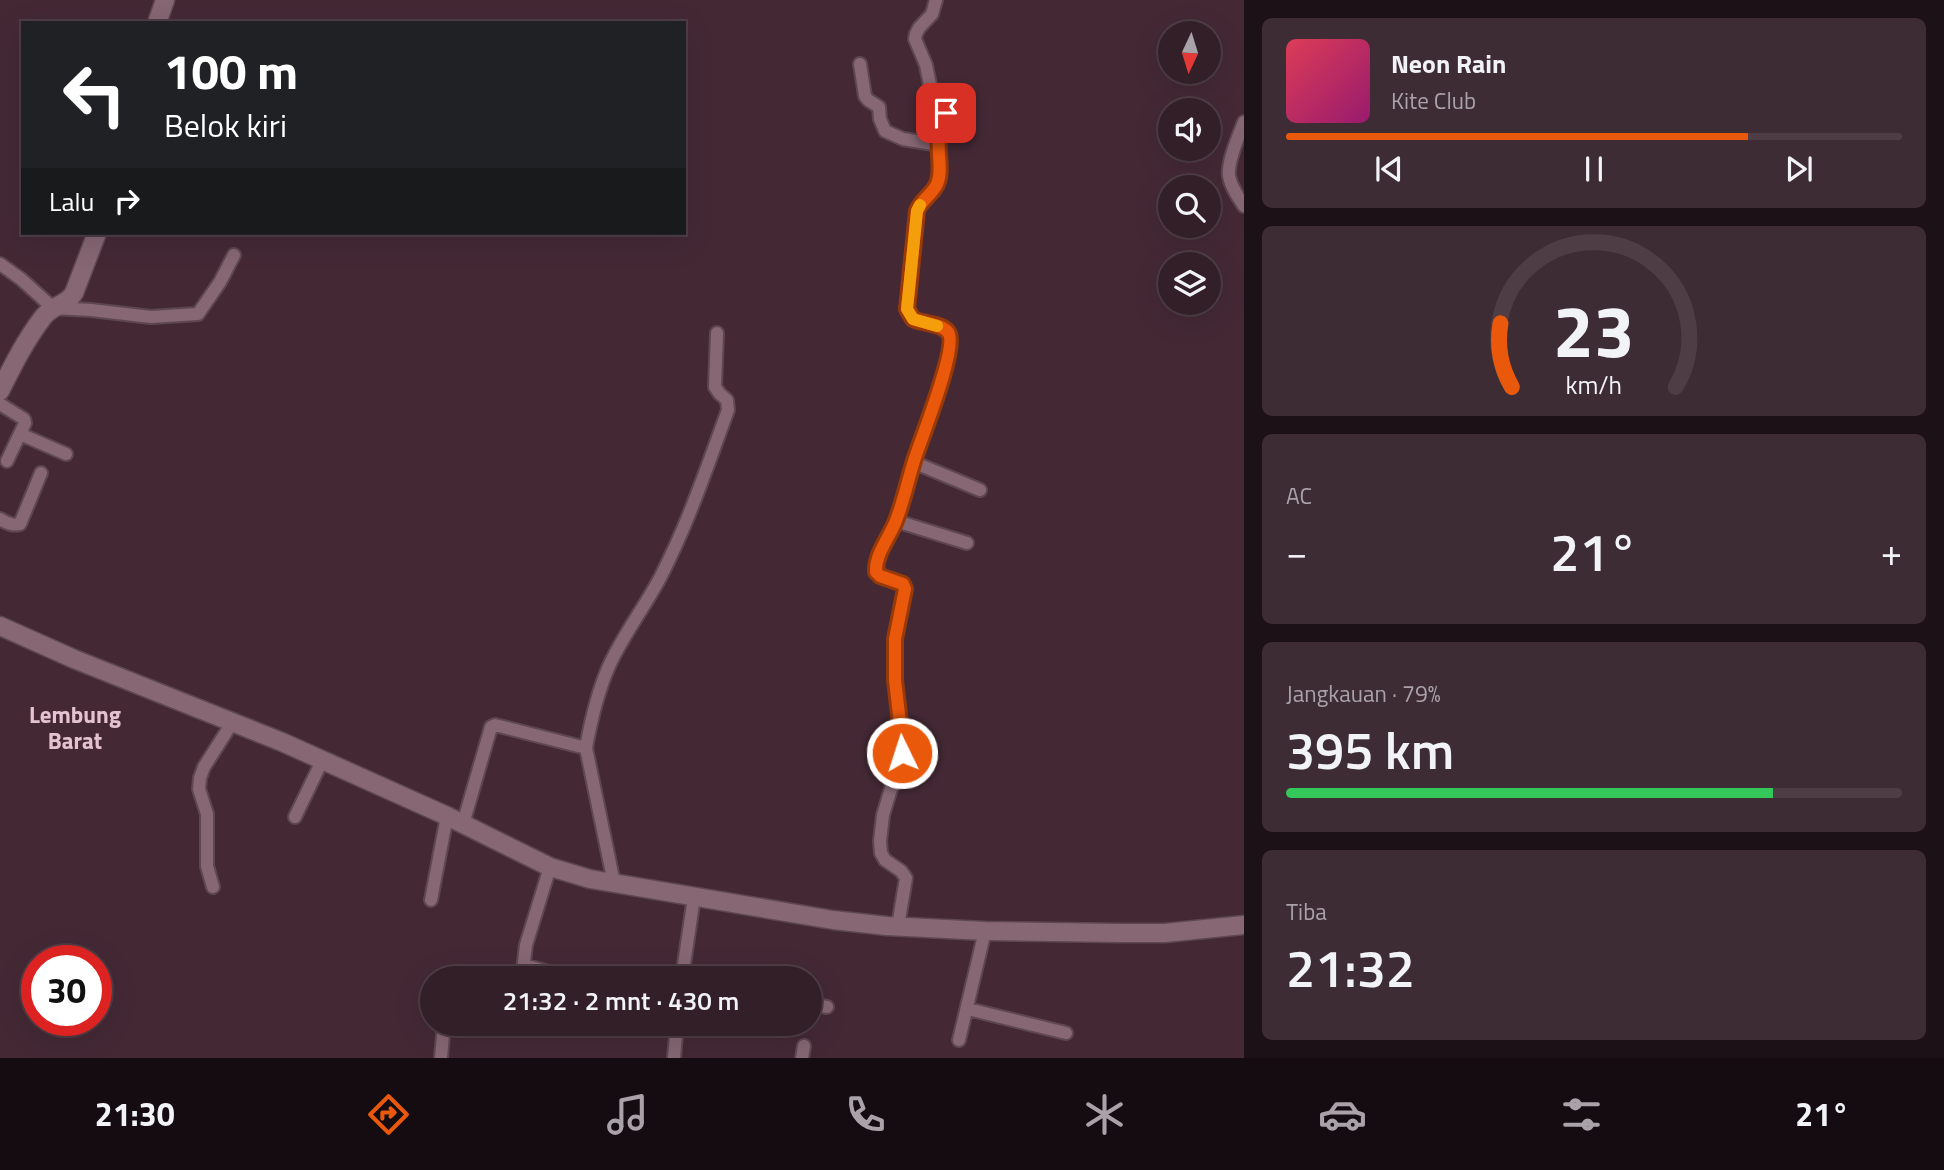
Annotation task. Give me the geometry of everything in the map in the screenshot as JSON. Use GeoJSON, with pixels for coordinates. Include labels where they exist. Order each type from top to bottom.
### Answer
{"type":"FeatureCollection","features":[{"type":"Feature","properties":{"kind":"main road"},"geometry":{"type":"LineString","coordinates":[[158,21],[165,0]]}},
{"type":"Feature","properties":{"kind":"main road"},"geometry":{"type":"LineString","coordinates":[[0,391],[20,351],[46,314],[71,299],[96,235]]}},
{"type":"Feature","properties":{"kind":"main road"},"geometry":{"type":"LineString","coordinates":[[0,626],[74,659],[282,742],[380,785],[550,867],[590,879],[833,920],[898,926],[985,931],[1165,933],[1244,925]]}},
{"type":"Feature","properties":{"kind":"street"},"geometry":{"type":"LineString","coordinates":[[898,926],[906,878],[885,860],[880,841],[883,815],[902,753],[895,680],[895,639],[905,589],[903,584],[880,576],[876,572],[876,564],[896,521],[939,389],[951,338],[942,327],[913,319],[907,309],[917,211],[936,185],[939,176],[939,136],[947,116],[934,105],[928,72],[915,38],[919,28],[932,14],[936,0]]}},
{"type":"Feature","properties":{"kind":"street"},"geometry":{"type":"LineString","coordinates":[[860,64],[865,96],[879,107],[885,131],[903,139],[939,145]]}},
{"type":"Feature","properties":{"kind":"street"},"geometry":{"type":"LineString","coordinates":[[1244,122],[1229,165],[1229,175],[1244,206]]}},
{"type":"Feature","properties":{"kind":"street"},"geometry":{"type":"LineString","coordinates":[[0,264],[53,308],[151,317],[194,315],[201,311],[234,255]]}},
{"type":"Feature","properties":{"kind":"street"},"geometry":{"type":"LineString","coordinates":[[614,883],[586,748],[610,665],[682,533],[728,410],[727,400],[716,387],[717,333]]}},
{"type":"Feature","properties":{"kind":"street"},"geometry":{"type":"LineString","coordinates":[[0,404],[24,419],[24,427],[7,461]]}},
{"type":"Feature","properties":{"kind":"street"},"geometry":{"type":"LineString","coordinates":[[20,434],[66,454]]}},
{"type":"Feature","properties":{"kind":"street"},"geometry":{"type":"LineString","coordinates":[[914,462],[980,490]]}},
{"type":"Feature","properties":{"kind":"street"},"geometry":{"type":"LineString","coordinates":[[0,519],[9,524],[20,524],[41,473]]}},
{"type":"Feature","properties":{"kind":"street"},"geometry":{"type":"LineString","coordinates":[[896,521],[967,543]]}},
{"type":"Feature","properties":{"kind":"street"},"geometry":{"type":"LineString","coordinates":[[213,887],[207,866],[207,814],[199,789],[200,778],[232,723]]}},
{"type":"Feature","properties":{"kind":"street"},"geometry":{"type":"LineString","coordinates":[[431,900],[455,820],[491,727],[495,725],[586,748]]}},
{"type":"Feature","properties":{"kind":"street"},"geometry":{"type":"LineString","coordinates":[[295,817],[322,761]]}},
{"type":"Feature","properties":{"kind":"street"},"geometry":{"type":"LineString","coordinates":[[524,966],[526,945],[550,867]]}},
{"type":"Feature","properties":{"kind":"street"},"geometry":{"type":"LineString","coordinates":[[684,966],[694,897]]}},
{"type":"Feature","properties":{"kind":"street"},"geometry":{"type":"LineString","coordinates":[[959,1040],[985,931]]}},
{"type":"Feature","properties":{"kind":"street"},"geometry":{"type":"LineString","coordinates":[[822,1006],[827,1007]]}},
{"type":"Feature","properties":{"kind":"street"},"geometry":{"type":"LineString","coordinates":[[968,1009],[1066,1033]]}},
{"type":"Feature","properties":{"kind":"street"},"geometry":{"type":"LineString","coordinates":[[441,1058],[443,1036]]}},
{"type":"Feature","properties":{"kind":"street"},"geometry":{"type":"LineString","coordinates":[[674,1058],[676,1036]]}},
{"type":"Feature","properties":{"kind":"slow traffic"},"geometry":{"type":"LineString","coordinates":[[920,205],[917,211],[907,309],[913,319],[937,326]]}},
{"type":"Feature","properties":{"kind":"district","name":"Lembung Barat"},"geometry":{"type":"Point","coordinates":[75,728]}},
{"type":"Feature","properties":{"kind":"route"},"geometry":{"type":"LineString","coordinates":[[902,753],[895,680],[895,639],[905,589],[903,584],[880,576],[876,572],[876,564],[896,521],[939,389],[950,346],[951,338],[948,332],[942,327],[913,319],[907,309],[917,211],[936,185],[939,176],[939,136],[945,125],[946,113]]}}]}
